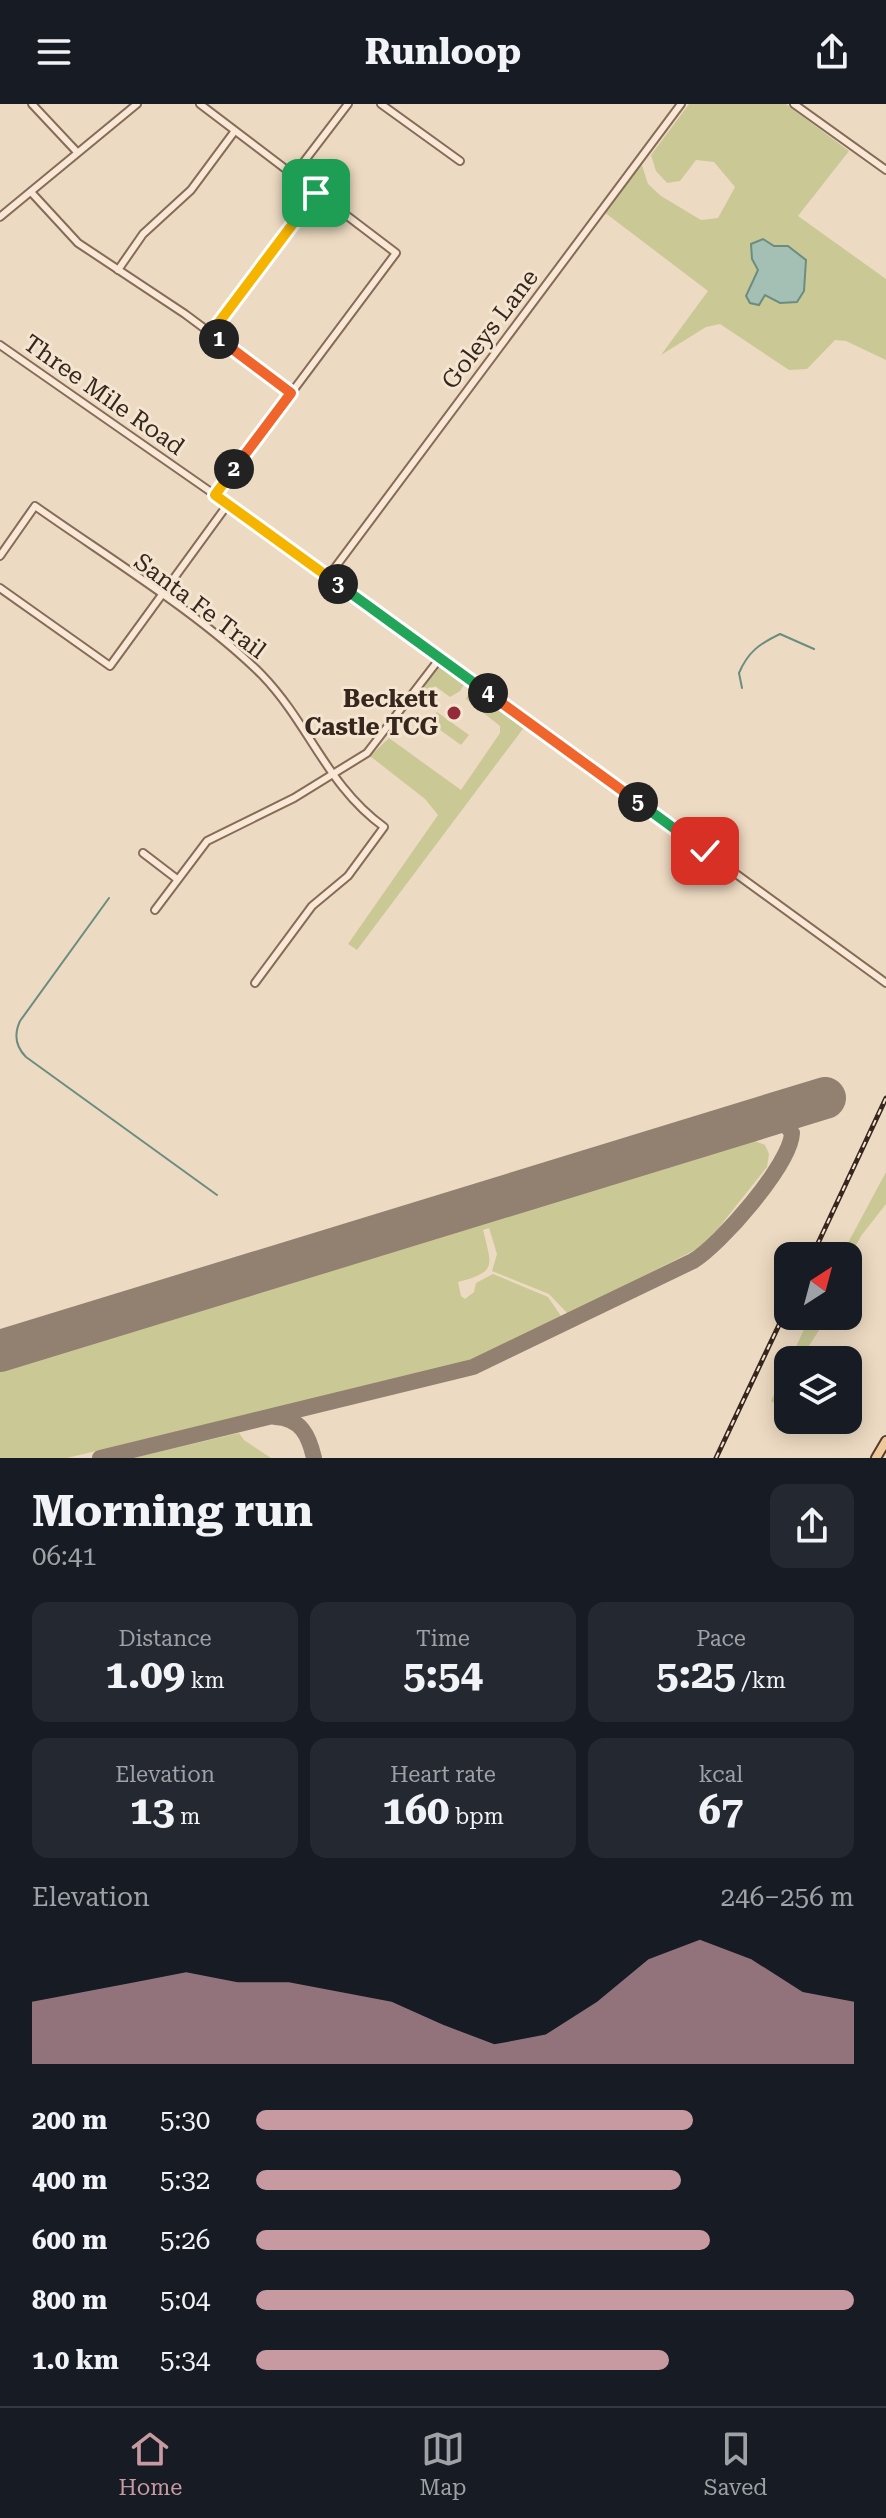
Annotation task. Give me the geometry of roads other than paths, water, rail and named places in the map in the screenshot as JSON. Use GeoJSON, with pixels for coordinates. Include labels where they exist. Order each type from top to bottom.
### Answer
{"type":"FeatureCollection","features":[{"type":"Feature","properties":{"kind":"main road"},"geometry":{"type":"LineString","coordinates":[[876,1458],[886,1441]]}},
{"type":"Feature","properties":{"kind":"street"},"geometry":{"type":"LineString","coordinates":[[32,104],[77,152]]}},
{"type":"Feature","properties":{"kind":"street"},"geometry":{"type":"LineString","coordinates":[[0,217],[137,104]]}},
{"type":"Feature","properties":{"kind":"street"},"geometry":{"type":"LineString","coordinates":[[200,104],[396,253],[215,495]]}},
{"type":"Feature","properties":{"kind":"street"},"geometry":{"type":"LineString","coordinates":[[293,176],[348,104]]}},
{"type":"Feature","properties":{"kind":"street"},"geometry":{"type":"LineString","coordinates":[[381,104],[460,161]]}},
{"type":"Feature","properties":{"kind":"street","name":"Goleys Lane"},"geometry":{"type":"LineString","coordinates":[[328,577],[681,104]]}},
{"type":"Feature","properties":{"kind":"street"},"geometry":{"type":"LineString","coordinates":[[795,104],[886,170]]}},
{"type":"Feature","properties":{"kind":"street"},"geometry":{"type":"LineString","coordinates":[[118,270],[143,234],[191,190],[234,132]]}},
{"type":"Feature","properties":{"kind":"street"},"geometry":{"type":"LineString","coordinates":[[31,192],[71,237],[211,333],[291,393]]}},
{"type":"Feature","properties":{"kind":"street"},"geometry":{"type":"LineString","coordinates":[[211,333],[316,193]]}},
{"type":"Feature","properties":{"kind":"street","name":"Three Mile Road"},"geometry":{"type":"LineString","coordinates":[[0,345],[228,504],[886,983]]}},
{"type":"Feature","properties":{"kind":"street"},"geometry":{"type":"LineString","coordinates":[[0,588],[110,666],[228,504]]}},
{"type":"Feature","properties":{"kind":"street","name":"Santa Fe Trail"},"geometry":{"type":"LineString","coordinates":[[0,556],[35,506],[161,596],[260,674],[292,710],[350,799],[384,827],[348,876],[312,906],[255,983]]}},
{"type":"Feature","properties":{"kind":"street"},"geometry":{"type":"LineString","coordinates":[[155,910],[207,841],[333,775],[377,743],[440,658]]}},
{"type":"Feature","properties":{"kind":"street"},"geometry":{"type":"LineString","coordinates":[[143,853],[177,879]]}},
{"type":"Feature","properties":{"kind":"waterway"},"geometry":{"type":"LineString","coordinates":[[742,688],[739,673],[746,659],[760,645],[780,634],[814,649]]}},
{"type":"Feature","properties":{"kind":"waterway"},"geometry":{"type":"LineString","coordinates":[[109,898],[20,1021],[16,1035],[18,1044],[26,1057],[217,1195]]}},
{"type":"Feature","properties":{"kind":"railway"},"geometry":{"type":"LineString","coordinates":[[819,1242],[886,1098]]}},
{"type":"Feature","properties":{"kind":"railway"},"geometry":{"type":"LineString","coordinates":[[716,1458],[777,1330]]}},
{"type":"Feature","properties":{"kind":"place","name":"Beckett Castle TCG"},"geometry":{"type":"Point","coordinates":[454,713]}}]}
